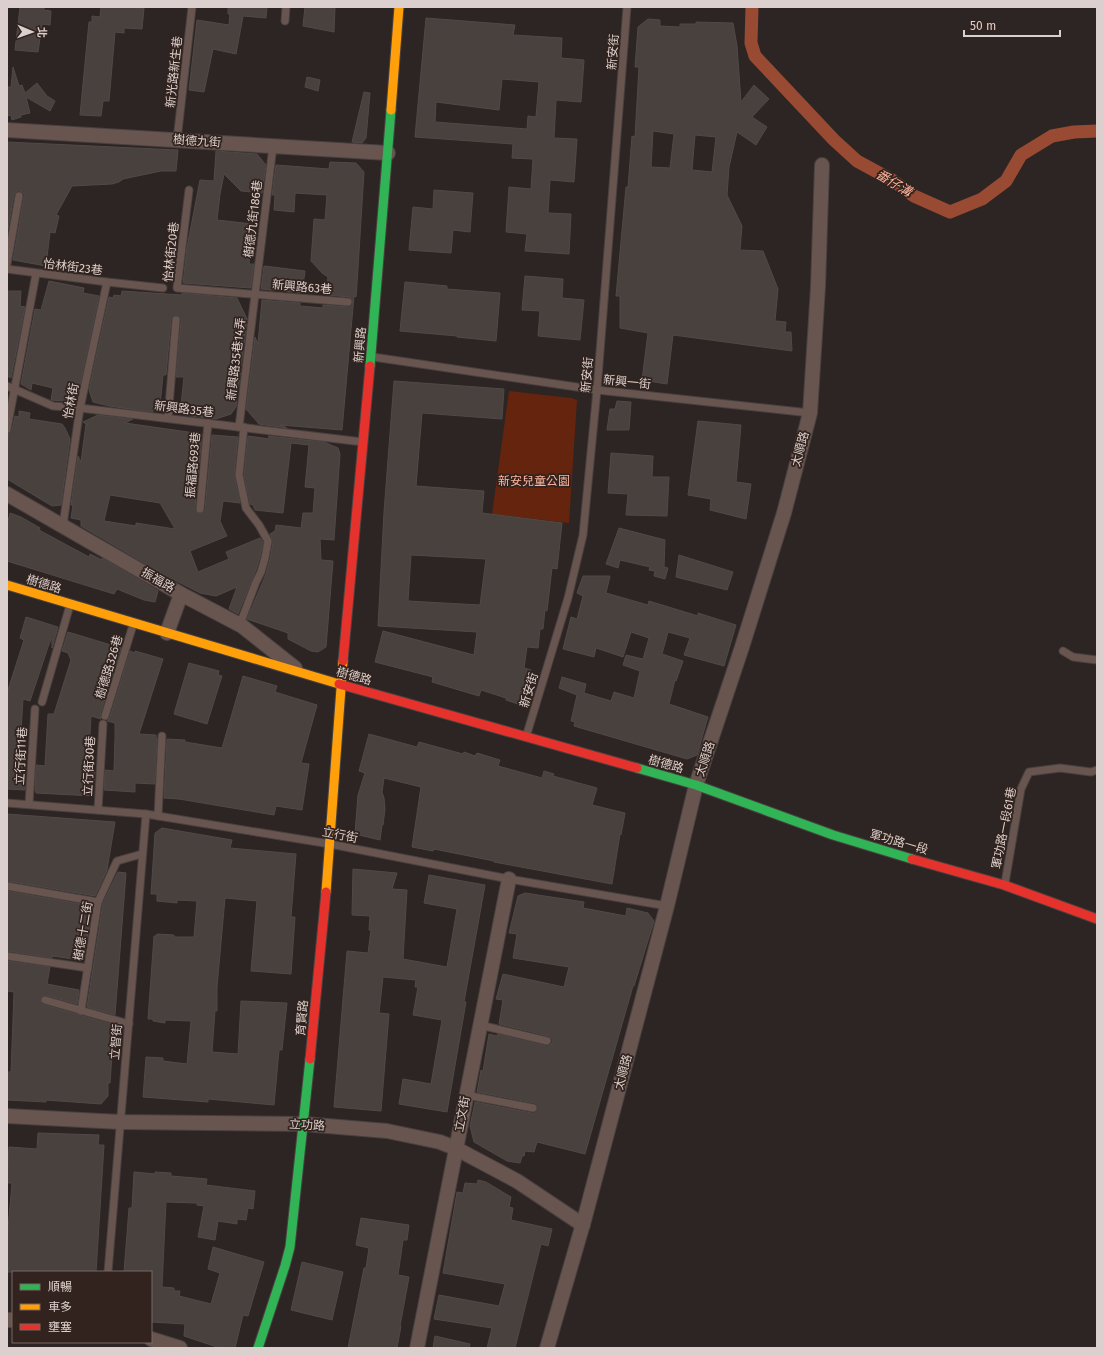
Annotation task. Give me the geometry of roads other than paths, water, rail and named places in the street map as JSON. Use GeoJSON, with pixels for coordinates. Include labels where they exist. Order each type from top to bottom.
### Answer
{"type":"FeatureCollection","features":[{"type":"Feature","properties":{"kind":"street","name":"新興路"},"geometry":{"type":"LineString","coordinates":[[341,685],[371,357],[399,7]]}},
{"type":"Feature","properties":{"kind":"street","name":"樹德九街"},"geometry":{"type":"LineString","coordinates":[[7,130],[388,153]]}},
{"type":"Feature","properties":{"kind":"street","name":"太順路"},"geometry":{"type":"LineString","coordinates":[[547,1348],[583,1225],[667,906],[696,785],[742,647],[784,512],[810,413],[818,287],[822,165]]}},
{"type":"Feature","properties":{"kind":"street","name":"振福路"},"geometry":{"type":"LineString","coordinates":[[7,494],[181,594],[240,624],[303,674]]}},
{"type":"Feature","properties":{"kind":"street","name":"樹德路"},"geometry":{"type":"LineString","coordinates":[[7,585],[303,674],[696,785]]}},
{"type":"Feature","properties":{"kind":"street"},"geometry":{"type":"LineString","coordinates":[[166,633],[181,594]]}},
{"type":"Feature","properties":{"kind":"street","name":"育賢路"},"geometry":{"type":"LineString","coordinates":[[258,1348],[290,1247],[304,1124],[330,844],[341,685]]}},
{"type":"Feature","properties":{"kind":"street","name":"軍功路一段"},"geometry":{"type":"LineString","coordinates":[[696,785],[833,835],[890,853],[1004,885],[1097,919]]}},
{"type":"Feature","properties":{"kind":"street","name":"立文街"},"geometry":{"type":"LineString","coordinates":[[416,1348],[509,879]]}},
{"type":"Feature","properties":{"kind":"street","name":"立功路"},"geometry":{"type":"LineString","coordinates":[[7,1116],[120,1122],[304,1124],[387,1131],[440,1142],[455,1148],[517,1181],[583,1225]]}},
{"type":"Feature","properties":{"kind":"street"},"geometry":{"type":"LineString","coordinates":[[152,1340],[180,1348]]}},
{"type":"Feature","properties":{"kind":"lane","name":"新光路新生巷"},"geometry":{"type":"LineString","coordinates":[[177,140],[192,7]]}},
{"type":"Feature","properties":{"kind":"lane"},"geometry":{"type":"LineString","coordinates":[[285,21],[286,7]]}},
{"type":"Feature","properties":{"kind":"lane","name":"新安街"},"geometry":{"type":"LineString","coordinates":[[526,737],[568,598],[584,535],[627,7]]}},
{"type":"Feature","properties":{"kind":"lane","name":"樹德九街186巷"},"geometry":{"type":"LineString","coordinates":[[254,294],[273,146]]}},
{"type":"Feature","properties":{"kind":"lane","name":"怡林街20巷"},"geometry":{"type":"LineString","coordinates":[[189,190],[178,288],[254,294]]}},
{"type":"Feature","properties":{"kind":"lane"},"geometry":{"type":"LineString","coordinates":[[7,264],[19,196]]}},
{"type":"Feature","properties":{"kind":"lane","name":"怡林街23巷"},"geometry":{"type":"LineString","coordinates":[[7,269],[36,274],[107,282]]}},
{"type":"Feature","properties":{"kind":"lane"},"geometry":{"type":"LineString","coordinates":[[7,429],[10,388],[36,274]]}},
{"type":"Feature","properties":{"kind":"lane","name":"怡林街20巷"},"geometry":{"type":"LineString","coordinates":[[107,282],[163,288]]}},
{"type":"Feature","properties":{"kind":"lane","name":"怡林街"},"geometry":{"type":"LineString","coordinates":[[63,525],[80,408],[107,282]]}},
{"type":"Feature","properties":{"kind":"lane","name":"新興路63巷"},"geometry":{"type":"LineString","coordinates":[[254,294],[348,302]]}},
{"type":"Feature","properties":{"kind":"lane","name":"新興路35巷14弄"},"geometry":{"type":"LineString","coordinates":[[241,427],[254,294]]}},
{"type":"Feature","properties":{"kind":"lane"},"geometry":{"type":"LineString","coordinates":[[168,418],[176,320]]}},
{"type":"Feature","properties":{"kind":"lane","name":"新興一街"},"geometry":{"type":"LineString","coordinates":[[371,357],[597,390],[810,413]]}},
{"type":"Feature","properties":{"kind":"lane","name":"新興路35巷"},"geometry":{"type":"LineString","coordinates":[[10,388],[53,406],[168,418],[363,442]]}},
{"type":"Feature","properties":{"kind":"lane","name":"振福路693巷"},"geometry":{"type":"LineString","coordinates":[[200,509],[208,423]]}},
{"type":"Feature","properties":{"kind":"lane"},"geometry":{"type":"LineString","coordinates":[[240,624],[261,572],[268,541],[259,525],[246,508],[239,475],[241,427]]}},
{"type":"Feature","properties":{"kind":"lane"},"geometry":{"type":"LineString","coordinates":[[42,702],[70,604]]}},
{"type":"Feature","properties":{"kind":"lane","name":"樹德路326巷"},"geometry":{"type":"LineString","coordinates":[[104,720],[133,623]]}},
{"type":"Feature","properties":{"kind":"lane"},"geometry":{"type":"LineString","coordinates":[[1063,650],[1073,657],[1097,660]]}},
{"type":"Feature","properties":{"kind":"lane","name":"立行街11巷"},"geometry":{"type":"LineString","coordinates":[[29,804],[34,709]]}},
{"type":"Feature","properties":{"kind":"lane","name":"立行街30巷"},"geometry":{"type":"LineString","coordinates":[[98,810],[104,720]]}},
{"type":"Feature","properties":{"kind":"lane"},"geometry":{"type":"LineString","coordinates":[[158,816],[162,736]]}},
{"type":"Feature","properties":{"kind":"lane","name":"軍功路一段61巷"},"geometry":{"type":"LineString","coordinates":[[1004,885],[1021,789],[1029,772],[1060,768],[1091,772],[1097,770]]}},
{"type":"Feature","properties":{"kind":"lane","name":"立行街"},"geometry":{"type":"LineString","coordinates":[[7,803],[146,814],[330,844],[509,879],[667,906]]}},
{"type":"Feature","properties":{"kind":"lane","name":"立智街"},"geometry":{"type":"LineString","coordinates":[[108,1271],[146,814]]}},
{"type":"Feature","properties":{"kind":"lane","name":"樹德十二街"},"geometry":{"type":"LineString","coordinates":[[81,1011],[98,902],[117,861],[142,854]]}},
{"type":"Feature","properties":{"kind":"lane"},"geometry":{"type":"LineString","coordinates":[[7,886],[98,902]]}},
{"type":"Feature","properties":{"kind":"lane"},"geometry":{"type":"LineString","coordinates":[[7,956],[88,968]]}},
{"type":"Feature","properties":{"kind":"lane"},"geometry":{"type":"LineString","coordinates":[[45,1000],[129,1024]]}},
{"type":"Feature","properties":{"kind":"lane"},"geometry":{"type":"LineString","coordinates":[[480,1025],[548,1042]]}},
{"type":"Feature","properties":{"kind":"lane"},"geometry":{"type":"LineString","coordinates":[[466,1095],[533,1108]]}},
{"type":"Feature","properties":{"kind":"waterway","name":"番仔溝"},"geometry":{"type":"LineString","coordinates":[[752,7],[751,43],[755,56],[834,140],[857,161],[892,180],[914,196],[950,212],[982,199],[1006,181],[1021,155],[1052,136],[1074,132],[1097,131]]}},
{"type":"Feature","properties":{"kind":"park label","name":"新安兒童公園"},"geometry":{"type":"Point","coordinates":[534,481]}}]}
